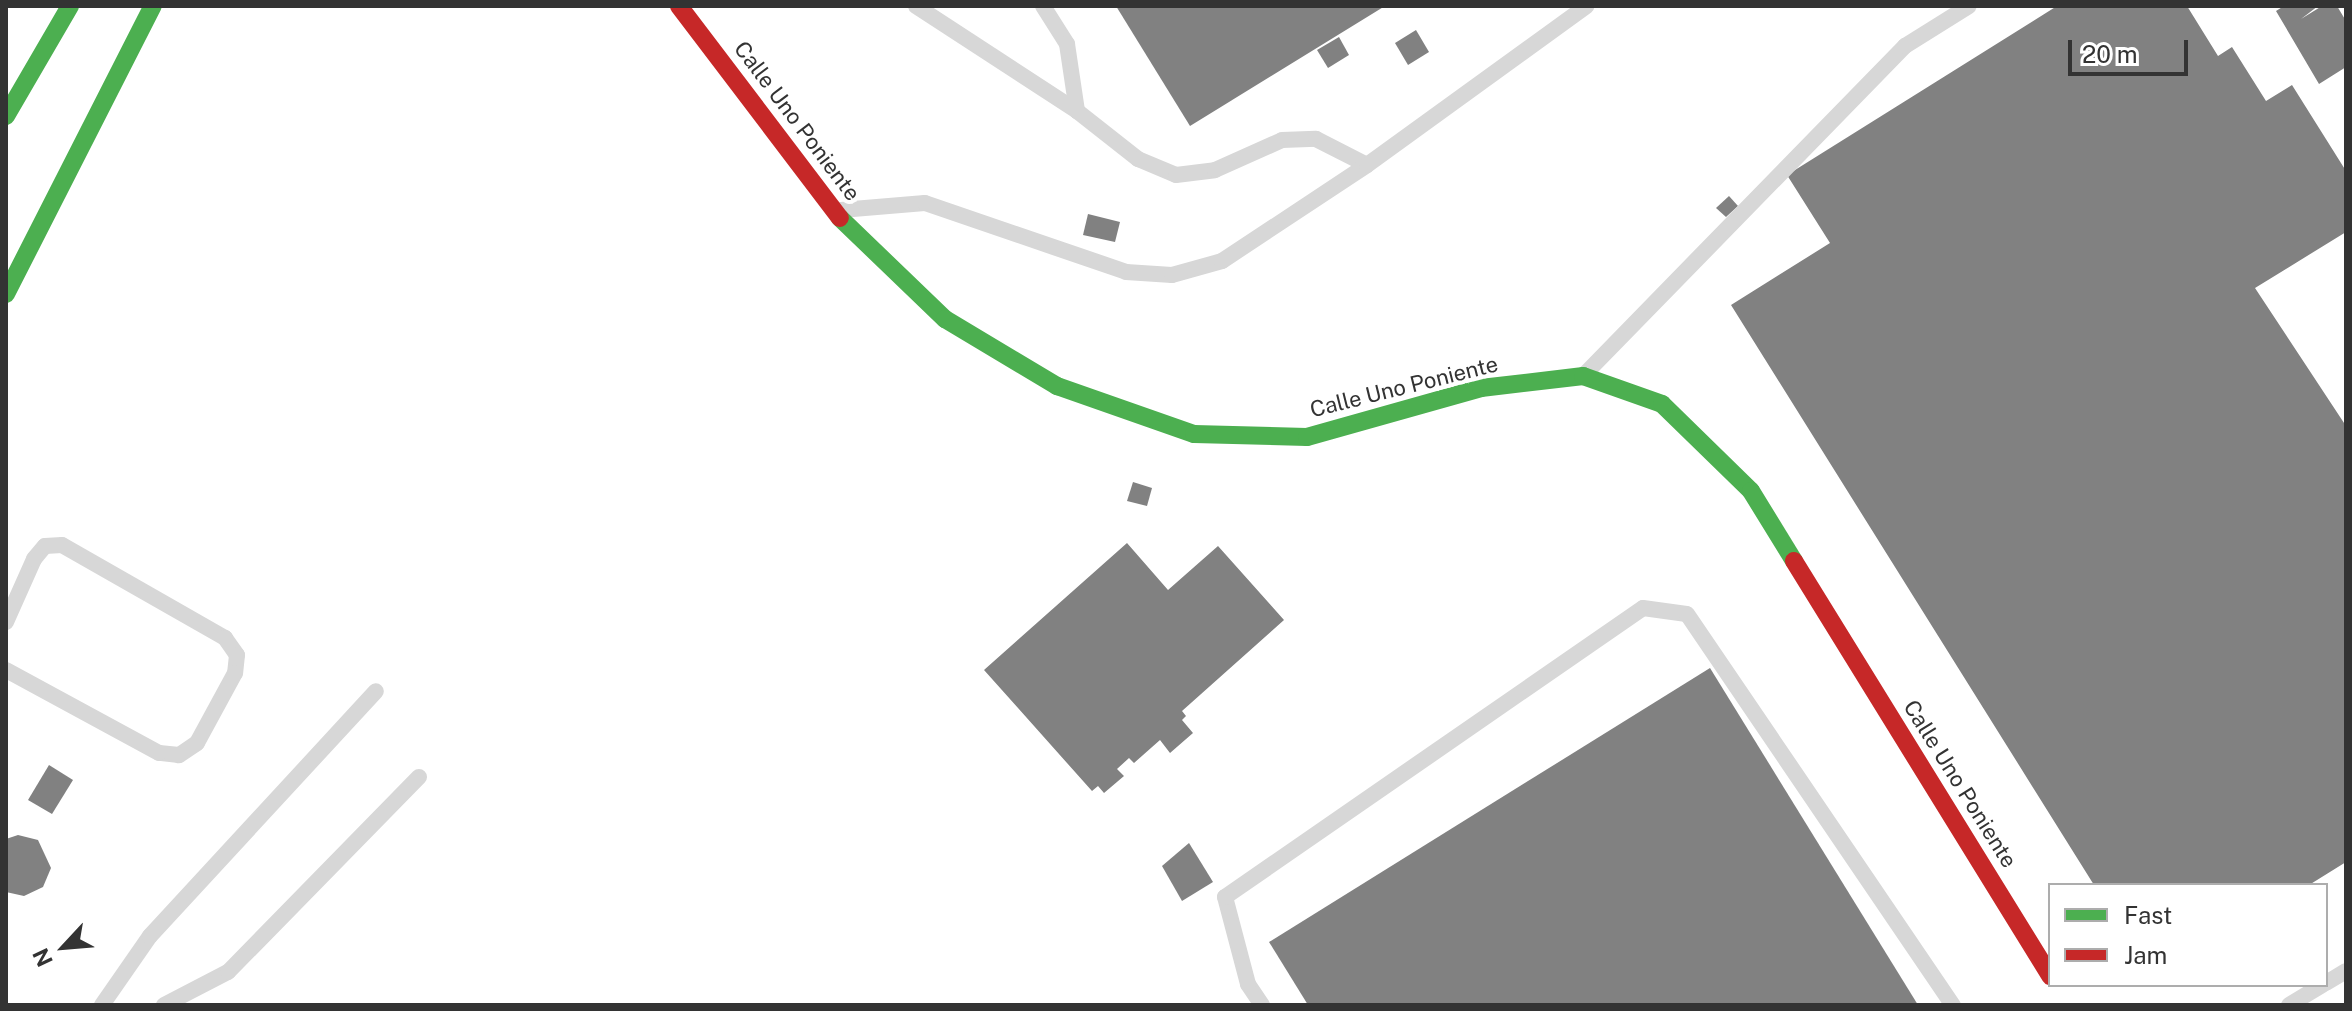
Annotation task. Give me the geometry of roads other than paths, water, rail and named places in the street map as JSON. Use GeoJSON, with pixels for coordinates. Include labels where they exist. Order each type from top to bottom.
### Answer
{"type":"FeatureCollection","features":[{"type":"Feature","properties":{"kind":"main road"},"geometry":{"type":"LineString","coordinates":[[6,116],[70,6]]}},
{"type":"Feature","properties":{"kind":"main road"},"geometry":{"type":"LineString","coordinates":[[6,294],[153,6]]}},
{"type":"Feature","properties":{"kind":"main road","name":"Calle Uno Poniente"},"geometry":{"type":"LineString","coordinates":[[679,6],[832,210],[945,319],[1057,386],[1194,434],[1307,437],[1481,388],[1583,376],[1662,404],[1751,491],[2048,973]]}},
{"type":"Feature","properties":{"kind":"lane"},"geometry":{"type":"LineString","coordinates":[[916,6],[1077,111],[1138,159],[1176,175],[1215,170],[1282,140],[1316,139],[1367,165]]}},
{"type":"Feature","properties":{"kind":"lane"},"geometry":{"type":"LineString","coordinates":[[1043,6],[1067,44],[1077,111]]}},
{"type":"Feature","properties":{"kind":"lane"},"geometry":{"type":"LineString","coordinates":[[832,210],[925,203],[1126,272],[1172,275],[1222,261],[1367,165],[1587,6]]}},
{"type":"Feature","properties":{"kind":"lane"},"geometry":{"type":"LineString","coordinates":[[1583,376],[1905,46],[1969,6]]}},
{"type":"Feature","properties":{"kind":"lane"},"geometry":{"type":"LineString","coordinates":[[6,622],[34,559],[45,546],[62,545],[225,638],[237,655],[235,673],[197,743],[179,755],[159,753],[6,670]]}},
{"type":"Feature","properties":{"kind":"lane"},"geometry":{"type":"LineString","coordinates":[[1262,1005],[1248,984],[1225,897],[1643,608],[1687,614],[1953,1005]]}},
{"type":"Feature","properties":{"kind":"lane"},"geometry":{"type":"LineString","coordinates":[[102,1005],[150,936],[376,691]]}},
{"type":"Feature","properties":{"kind":"lane"},"geometry":{"type":"LineString","coordinates":[[164,1005],[228,972],[419,777]]}},
{"type":"Feature","properties":{"kind":"lane"},"geometry":{"type":"LineString","coordinates":[[2328,982],[2346,971]]}},
{"type":"Feature","properties":{"kind":"lane"},"geometry":{"type":"LineString","coordinates":[[2289,1005],[2319,987]]}}]}
